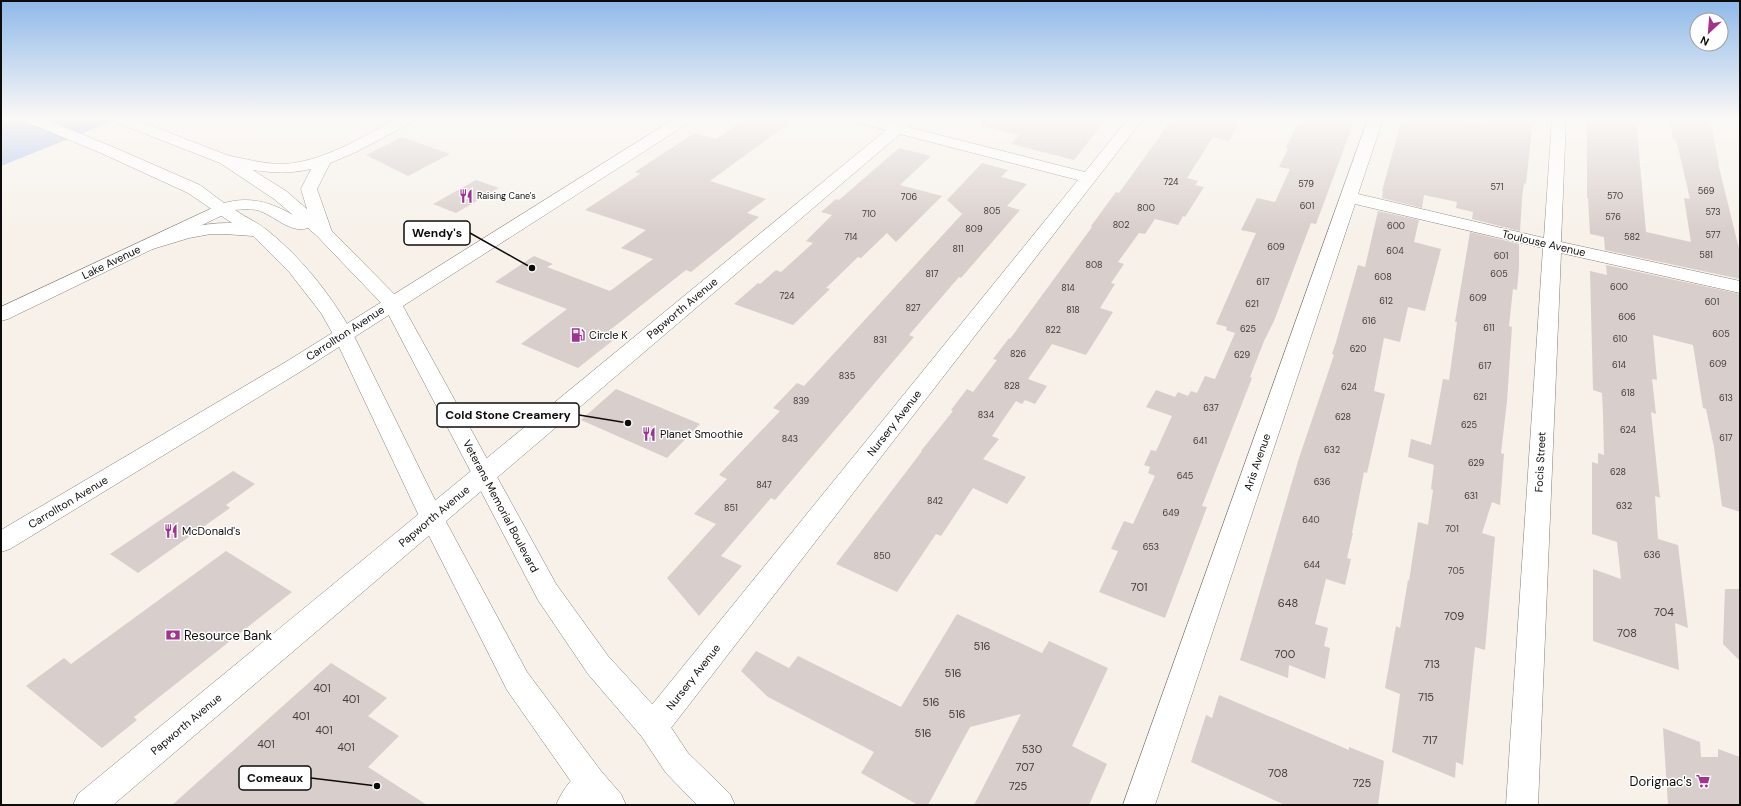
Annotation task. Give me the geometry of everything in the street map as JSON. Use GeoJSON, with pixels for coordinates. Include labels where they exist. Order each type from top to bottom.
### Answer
{"type":"FeatureCollection","features":[{"type":"Feature","properties":{"kind":"street"},"geometry":{"type":"LineString","coordinates":[[121,157],[194,190],[220,209],[260,233],[298,270],[330,311],[344,334],[432,518],[517,681],[581,794],[610,805]]}},
{"type":"Feature","properties":{"kind":"street","name":"Veterans Memorial Boulevard"},"geometry":{"type":"LineString","coordinates":[[217,157],[226,160],[280,195],[319,229],[392,303],[547,592],[598,665],[653,727],[677,763],[719,805]]}},
{"type":"Feature","properties":{"kind":"street"},"geometry":{"type":"LineString","coordinates":[[226,160],[274,168],[290,168],[323,161],[332,157]]}},
{"type":"Feature","properties":{"kind":"street","name":"Carrollton Avenue"},"geometry":{"type":"LineString","coordinates":[[1,542],[296,365],[625,157]]}},
{"type":"Feature","properties":{"kind":"street","name":"Papworth Avenue"},"geometry":{"type":"LineString","coordinates":[[89,805],[864,157]]}},
{"type":"Feature","properties":{"kind":"street"},"geometry":{"type":"LineString","coordinates":[[1015,157],[1089,178]]}},
{"type":"Feature","properties":{"kind":"street","name":"Nursery Avenue"},"geometry":{"type":"LineString","coordinates":[[653,727],[1106,157]]}},
{"type":"Feature","properties":{"kind":"street","name":"Aris Avenue"},"geometry":{"type":"LineString","coordinates":[[1139,805],[1363,157]]}},
{"type":"Feature","properties":{"kind":"street","name":"Focis Street"},"geometry":{"type":"LineString","coordinates":[[1522,805],[1557,157]]}},
{"type":"Feature","properties":{"kind":"street"},"geometry":{"type":"LineString","coordinates":[[319,229],[309,189],[323,161]]}},
{"type":"Feature","properties":{"kind":"street","name":"Toulouse Avenue"},"geometry":{"type":"LineString","coordinates":[[1349,197],[1552,245],[1740,286]]}},
{"type":"Feature","properties":{"kind":"street","name":"Lake Avenue"},"geometry":{"type":"LineString","coordinates":[[1,315],[220,209],[232,205],[260,205],[293,223],[319,229]]}},
{"type":"Feature","properties":{"kind":"street"},"geometry":{"type":"LineString","coordinates":[[146,246],[192,232],[213,228],[235,228],[260,233]]}},
{"type":"Feature","properties":{"kind":"water"},"geometry":{"type":"Polygon","coordinates":[[[1,157],[24,157],[1,166],[1,157]]]}},
{"type":"Feature","properties":{"kind":"building"},"geometry":{"type":"Polygon","coordinates":[[[369,157],[445,157],[408,176],[369,157]]]}},
{"type":"Feature","properties":{"kind":"building"},"geometry":{"type":"Polygon","coordinates":[[[658,157],[743,157],[710,181],[766,199],[747,213],[759,217],[691,272],[686,270],[605,334],[616,338],[578,368],[521,344],[567,309],[495,282],[534,256],[553,264],[547,267],[610,291],[653,259],[621,248],[646,230],[585,210],[640,174],[635,172],[658,157]]]}},
{"type":"Feature","properties":{"kind":"building"},"geometry":{"type":"Polygon","coordinates":[[[889,157],[930,157],[900,185],[942,196],[896,242],[887,233],[861,258],[858,257],[826,288],[830,289],[793,325],[734,304],[758,283],[760,284],[776,270],[781,272],[813,243],[806,241],[832,215],[821,212],[836,199],[839,200],[889,157]]]}},
{"type":"Feature","properties":{"kind":"building"},"geometry":{"type":"Polygon","coordinates":[[[1061,157],[1077,157],[1074,160],[1061,157]]]}},
{"type":"Feature","properties":{"kind":"building"},"geometry":{"type":"Polygon","coordinates":[[[1145,157],[1201,157],[1187,178],[1198,181],[1195,185],[1204,187],[1185,217],[1183,216],[1178,225],[1155,219],[1145,234],[1139,233],[1118,262],[1124,264],[1111,283],[1115,284],[1100,308],[1113,312],[1086,355],[1052,344],[1028,379],[1047,386],[1035,404],[1025,400],[1022,404],[1016,401],[992,436],[999,439],[983,459],[1026,477],[1007,504],[973,488],[941,536],[936,534],[897,592],[836,564],[953,411],[951,410],[967,389],[973,392],[997,360],[993,359],[1009,338],[1010,339],[1116,192],[1119,193],[1145,157]]]}},
{"type":"Feature","properties":{"kind":"building"},"geometry":{"type":"Polygon","coordinates":[[[1284,157],[1341,157],[1316,224],[1311,223],[1274,321],[1264,341],[1250,377],[1252,378],[1202,506],[1207,507],[1165,618],[1099,592],[1118,551],[1111,549],[1124,521],[1133,524],[1155,476],[1148,473],[1150,467],[1144,465],[1151,450],[1156,451],[1172,416],[1146,407],[1156,390],[1175,397],[1178,392],[1188,396],[1191,391],[1197,393],[1205,376],[1215,379],[1235,333],[1226,330],[1227,327],[1216,324],[1256,233],[1241,230],[1257,198],[1275,202],[1290,169],[1279,167],[1284,157]]]}},
{"type":"Feature","properties":{"kind":"building"},"geometry":{"type":"Polygon","coordinates":[[[1392,157],[1529,157],[1526,184],[1524,183],[1522,199],[1520,231],[1472,219],[1473,212],[1456,208],[1457,202],[1424,195],[1422,208],[1382,198],[1382,191],[1392,157]]]}},
{"type":"Feature","properties":{"kind":"building"},"geometry":{"type":"Polygon","coordinates":[[[1587,157],[1639,157],[1646,232],[1691,242],[1684,198],[1690,199],[1680,157],[1718,157],[1740,253],[1740,279],[1605,250],[1604,237],[1590,234],[1587,198],[1587,157]]]}},
{"type":"Feature","properties":{"kind":"building"},"geometry":{"type":"Polygon","coordinates":[[[982,163],[1008,170],[1001,177],[1027,184],[1007,206],[1020,210],[909,335],[914,337],[775,500],[771,498],[721,556],[742,566],[699,616],[667,578],[716,524],[694,514],[727,479],[719,475],[780,411],[773,408],[797,383],[804,386],[962,214],[947,200],[982,163]]]}},
{"type":"Feature","properties":{"kind":"building","name":"Raising Cane's"},"geometry":{"type":"Polygon","coordinates":[[[476,180],[499,188],[456,213],[433,204],[476,180]]]}},
{"type":"Feature","properties":{"kind":"building"},"geometry":{"type":"Polygon","coordinates":[[[1378,211],[1419,220],[1414,242],[1441,249],[1425,311],[1408,307],[1400,342],[1384,338],[1374,391],[1385,394],[1367,473],[1364,472],[1347,558],[1351,559],[1345,585],[1326,579],[1315,624],[1328,628],[1324,646],[1330,648],[1325,679],[1289,665],[1288,678],[1240,660],[1299,458],[1334,355],[1332,354],[1358,265],[1365,267],[1378,211]]]}},
{"type":"Feature","properties":{"kind":"building"},"geometry":{"type":"Polygon","coordinates":[[[1470,232],[1519,244],[1519,267],[1517,290],[1513,289],[1509,326],[1512,327],[1507,401],[1501,453],[1504,454],[1500,505],[1492,502],[1482,533],[1495,537],[1485,650],[1475,647],[1463,765],[1456,762],[1455,778],[1392,752],[1400,694],[1385,688],[1396,626],[1400,628],[1418,522],[1428,525],[1433,490],[1431,489],[1434,465],[1408,457],[1411,439],[1431,445],[1443,379],[1449,380],[1457,322],[1455,322],[1470,232]]]}},
{"type":"Feature","properties":{"kind":"building"},"geometry":{"type":"Polygon","coordinates":[[[1606,265],[1740,294],[1740,512],[1722,506],[1714,447],[1706,409],[1703,408],[1693,345],[1653,335],[1657,380],[1652,379],[1656,414],[1651,412],[1660,498],[1655,496],[1658,539],[1678,545],[1688,628],[1675,623],[1679,670],[1593,641],[1593,569],[1621,579],[1617,542],[1592,534],[1592,462],[1598,464],[1598,453],[1604,455],[1602,393],[1593,390],[1590,271],[1607,275],[1606,265]]]}},
{"type":"Feature","properties":{"kind":"building"},"geometry":{"type":"Polygon","coordinates":[[[616,389],[700,424],[667,458],[581,420],[616,389]]]}},
{"type":"Feature","properties":{"kind":"building","name":"McDonald's"},"geometry":{"type":"Polygon","coordinates":[[[233,471],[255,484],[226,505],[230,508],[138,573],[110,554],[233,471]]]}},
{"type":"Feature","properties":{"kind":"building"},"geometry":{"type":"Polygon","coordinates":[[[226,551],[292,592],[134,717],[137,720],[102,748],[26,686],[64,658],[71,664],[226,551]]]}},
{"type":"Feature","properties":{"kind":"building"},"geometry":{"type":"Polygon","coordinates":[[[1725,589],[1740,589],[1740,661],[1723,644],[1725,589]]]}},
{"type":"Feature","properties":{"kind":"building"},"geometry":{"type":"Polygon","coordinates":[[[957,614],[1042,653],[1049,641],[1108,668],[1072,746],[1107,764],[1089,805],[974,805],[1021,714],[970,727],[928,805],[918,805],[861,773],[874,752],[768,697],[741,671],[756,651],[789,668],[798,656],[901,707],[957,614]]]}},
{"type":"Feature","properties":{"kind":"building"},"geometry":{"type":"Polygon","coordinates":[[[331,663],[387,698],[368,716],[399,736],[368,767],[427,805],[172,805],[331,663]]]}},
{"type":"Feature","properties":{"kind":"building"},"geometry":{"type":"Polygon","coordinates":[[[1219,695],[1349,750],[1349,747],[1384,761],[1378,805],[1285,805],[1191,762],[1206,715],[1212,718],[1219,695]]]}},
{"type":"Feature","properties":{"kind":"building","name":"Dorignac's"},"geometry":{"type":"Polygon","coordinates":[[[1663,728],[1700,742],[1701,757],[1718,757],[1718,749],[1740,757],[1740,805],[1668,805],[1663,728]]]}},
{"type":"Feature","properties":{"kind":"place","name":"Raising Cane's"},"geometry":{"type":"Point","coordinates":[466,196]}},
{"type":"Feature","properties":{"kind":"place","name":"Wendy's"},"geometry":{"type":"Point","coordinates":[532,268]}},
{"type":"Feature","properties":{"kind":"place","name":"Circle K"},"geometry":{"type":"Point","coordinates":[578,335]}},
{"type":"Feature","properties":{"kind":"place","name":"Cold Stone Creamery"},"geometry":{"type":"Point","coordinates":[628,423]}},
{"type":"Feature","properties":{"kind":"place","name":"Planet Smoothie"},"geometry":{"type":"Point","coordinates":[649,434]}},
{"type":"Feature","properties":{"kind":"place","name":"McDonald's"},"geometry":{"type":"Point","coordinates":[171,531]}},
{"type":"Feature","properties":{"kind":"place","name":"Resource Bank"},"geometry":{"type":"Point","coordinates":[173,635]}},
{"type":"Feature","properties":{"kind":"place","name":"Dorignac's"},"geometry":{"type":"Point","coordinates":[1703,781]}},
{"type":"Feature","properties":{"kind":"place","name":"Comeaux"},"geometry":{"type":"Point","coordinates":[377,786]}}]}
